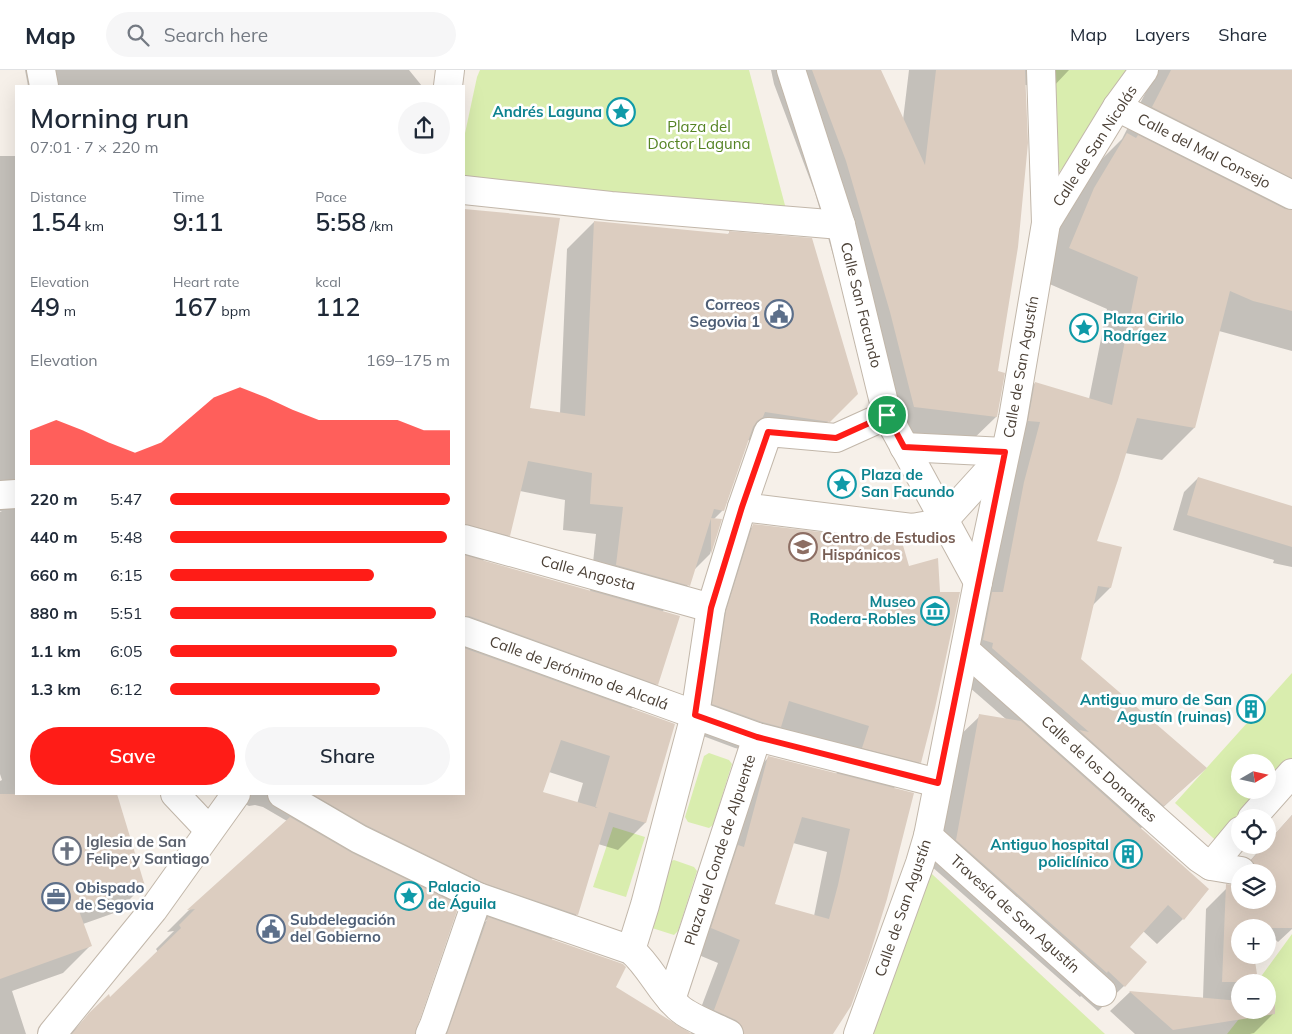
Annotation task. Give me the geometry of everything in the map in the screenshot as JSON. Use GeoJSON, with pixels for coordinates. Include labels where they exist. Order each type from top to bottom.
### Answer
{"type":"FeatureCollection","features":[{"type":"Feature","properties":{"kind":"street"},"geometry":{"type":"LineString","coordinates":[[41,70],[44,85]]}},
{"type":"Feature","properties":{"kind":"street"},"geometry":{"type":"LineString","coordinates":[[448,85],[450,70]]}},
{"type":"Feature","properties":{"kind":"street"},"geometry":{"type":"LineString","coordinates":[[465,190],[611,206],[841,224],[791,70]]}},
{"type":"Feature","properties":{"kind":"street","name":"Calle de San Agustín"},"geometry":{"type":"LineString","coordinates":[[858,1034],[928,836],[1026,348],[1046,223],[1041,70]]}},
{"type":"Feature","properties":{"kind":"street","name":"Calle de San Nicolás"},"geometry":{"type":"LineString","coordinates":[[1046,223],[1117,107],[1144,70]]}},
{"type":"Feature","properties":{"kind":"street","name":"Calle del Mal Consejo"},"geometry":{"type":"LineString","coordinates":[[1117,107],[1292,195]]}},
{"type":"Feature","properties":{"kind":"street","name":"Calle San Facundo"},"geometry":{"type":"LineString","coordinates":[[841,224],[887,415]]}},
{"type":"Feature","properties":{"kind":"street"},"geometry":{"type":"LineString","coordinates":[[631,950],[645,905],[695,715],[711,608],[742,507],[768,432],[836,438],[887,415],[978,582]]}},
{"type":"Feature","properties":{"kind":"street"},"geometry":{"type":"LineString","coordinates":[[904,447],[1005,452]]}},
{"type":"Feature","properties":{"kind":"street"},"geometry":{"type":"LineString","coordinates":[[742,507],[912,528],[929,525],[944,520],[1005,452]]}},
{"type":"Feature","properties":{"kind":"street"},"geometry":{"type":"LineString","coordinates":[[0,495],[15,494]]}},
{"type":"Feature","properties":{"kind":"street","name":"Calle Angosta"},"geometry":{"type":"LineString","coordinates":[[465,539],[711,608]]}},
{"type":"Feature","properties":{"kind":"street","name":"Calle de Jerónimo de Alcalá"},"geometry":{"type":"LineString","coordinates":[[465,631],[695,715]]}},
{"type":"Feature","properties":{"kind":"street","name":"Calle de los Donantes"},"geometry":{"type":"LineString","coordinates":[[965,650],[1199,858],[1211,866],[1231,869]]}},
{"type":"Feature","properties":{"kind":"street","name":"Plaza del Conde de Alpuente"},"geometry":{"type":"LineString","coordinates":[[671,1000],[757,737],[695,715]]}},
{"type":"Feature","properties":{"kind":"street"},"geometry":{"type":"LineString","coordinates":[[757,737],[938,783]]}},
{"type":"Feature","properties":{"kind":"street"},"geometry":{"type":"LineString","coordinates":[[1260,809],[1292,773]]}},
{"type":"Feature","properties":{"kind":"street"},"geometry":{"type":"LineString","coordinates":[[175,795],[209,830]]}},
{"type":"Feature","properties":{"kind":"street"},"geometry":{"type":"LineString","coordinates":[[52,1034],[153,910],[235,795]]}},
{"type":"Feature","properties":{"kind":"street"},"geometry":{"type":"LineString","coordinates":[[284,795],[360,839],[478,898],[631,950],[642,959],[671,1000],[680,1009],[729,1034]]}},
{"type":"Feature","properties":{"kind":"street","name":"Travesía de San Agustín"},"geometry":{"type":"LineString","coordinates":[[928,836],[1102,992]]}},
{"type":"Feature","properties":{"kind":"street"},"geometry":{"type":"LineString","coordinates":[[1211,866],[1231,842]]}},
{"type":"Feature","properties":{"kind":"street"},"geometry":{"type":"LineString","coordinates":[[430,1034],[478,898]]}},
{"type":"Feature","properties":{"kind":"green space","name":"Plaza del Doctor Laguna"},"geometry":{"type":"Polygon","coordinates":[[[480,70],[749,70],[786,209],[477,181],[465,175],[465,133],[480,70]]]}},
{"type":"Feature","properties":{"kind":"green space"},"geometry":{"type":"Polygon","coordinates":[[[1051,70],[1140,70],[1119,100],[1055,177],[1051,70]]]}},
{"type":"Feature","properties":{"kind":"green space"},"geometry":{"type":"Polygon","coordinates":[[[1292,673],[1292,773],[1276,791],[1276,754],[1231,754],[1231,799],[1268,799],[1259,809],[1231,809],[1231,840],[1224,848],[1175,803],[1292,673]]]}},
{"type":"Feature","properties":{"kind":"green space"},"geometry":{"type":"Polygon","coordinates":[[[709,753],[729,760],[732,764],[713,825],[709,828],[688,822],[685,817],[704,756],[709,753]]]}},
{"type":"Feature","properties":{"kind":"green space"},"geometry":{"type":"Polygon","coordinates":[[[613,827],[645,837],[626,897],[593,887],[613,827]]]}},
{"type":"Feature","properties":{"kind":"green space"},"geometry":{"type":"Polygon","coordinates":[[[674,860],[694,867],[697,871],[678,931],[674,935],[652,928],[649,924],[669,862],[674,860]]]}},
{"type":"Feature","properties":{"kind":"green space"},"geometry":{"type":"Polygon","coordinates":[[[920,863],[1105,1034],[858,1034],[920,863]]]}},
{"type":"Feature","properties":{"kind":"green space"},"geometry":{"type":"Polygon","coordinates":[[[1292,934],[1292,1034],[1227,1034],[1239,1019],[1276,1019],[1276,974],[1263,974],[1270,964],[1276,964],[1276,956],[1292,934]]]}},
{"type":"Feature","properties":{"kind":"building"},"geometry":{"type":"Polygon","coordinates":[[[812,70],[881,70],[925,165],[936,70],[1025,70],[1028,143],[1018,247],[998,371],[1005,373],[997,417],[914,407],[890,312],[846,161],[812,70]]]}},
{"type":"Feature","properties":{"kind":"building"},"geometry":{"type":"Polygon","coordinates":[[[1171,70],[1292,70],[1292,178],[1152,107],[1171,70]]]}},
{"type":"Feature","properties":{"kind":"building"},"geometry":{"type":"Polygon","coordinates":[[[1127,133],[1136,138],[1138,135],[1285,209],[1292,210],[1292,311],[1253,301],[1230,291],[1195,428],[1137,418],[1097,541],[1122,547],[1111,588],[1098,586],[1081,659],[1207,768],[1164,806],[1079,730],[1089,732],[992,648],[993,643],[983,640],[992,592],[1003,592],[1024,482],[1040,422],[1028,421],[1035,382],[1112,405],[1138,277],[1069,248],[1094,188],[1127,133]]]}},
{"type":"Feature","properties":{"kind":"building"},"geometry":{"type":"Polygon","coordinates":[[[465,209],[560,218],[530,408],[585,416],[594,221],[729,234],[729,231],[812,238],[858,394],[830,422],[765,412],[763,417],[757,421],[753,427],[724,511],[714,509],[690,586],[616,565],[623,507],[590,504],[592,473],[528,461],[510,536],[465,524],[465,209]]]}},
{"type":"Feature","properties":{"kind":"building"},"geometry":{"type":"Polygon","coordinates":[[[1198,477],[1292,506],[1292,547],[1187,515],[1198,477]]]}},
{"type":"Feature","properties":{"kind":"building"},"geometry":{"type":"Polygon","coordinates":[[[711,518],[722,519],[711,554],[711,518]]]}},
{"type":"Feature","properties":{"kind":"building"},"geometry":{"type":"Polygon","coordinates":[[[753,524],[902,542],[909,566],[938,558],[940,592],[960,592],[921,763],[862,748],[869,726],[789,701],[781,727],[712,704],[726,611],[753,524]]]}},
{"type":"Feature","properties":{"kind":"building"},"geometry":{"type":"Polygon","coordinates":[[[465,555],[680,616],[658,685],[465,616],[465,555]]]}},
{"type":"Feature","properties":{"kind":"building"},"geometry":{"type":"Polygon","coordinates":[[[465,648],[675,724],[646,823],[609,812],[578,915],[484,883],[366,825],[314,795],[465,795],[465,648]],[[561,740],[543,792],[595,807],[610,756],[561,740]]]}},
{"type":"Feature","properties":{"kind":"building","name":"Antiguo hospital policlínico"},"geometry":{"type":"Polygon","coordinates":[[[979,714],[1021,721],[1209,889],[1184,920],[1168,905],[1130,947],[1147,962],[1125,987],[956,840],[979,714]]]}},
{"type":"Feature","properties":{"kind":"building"},"geometry":{"type":"Polygon","coordinates":[[[768,756],[914,793],[887,899],[868,960],[851,1006],[833,1034],[744,1034],[742,1026],[736,1020],[714,1010],[740,940],[711,928],[738,845],[744,847],[768,756]],[[802,817],[775,904],[829,919],[850,829],[802,817]]]}},
{"type":"Feature","properties":{"kind":"building","name":"Obispado de Segovia"},"geometry":{"type":"Polygon","coordinates":[[[0,794],[117,795],[145,886],[78,908],[92,946],[0,979],[0,794]]]}},
{"type":"Feature","properties":{"kind":"building"},"geometry":{"type":"Polygon","coordinates":[[[1292,815],[1292,928],[1276,928],[1276,919],[1231,919],[1231,964],[1255,964],[1257,974],[1231,974],[1231,982],[1222,982],[1226,884],[1231,885],[1231,909],[1276,909],[1276,864],[1254,864],[1251,860],[1257,854],[1276,854],[1276,833],[1292,815]]]}},
{"type":"Feature","properties":{"kind":"building"},"geometry":{"type":"Polygon","coordinates":[[[290,817],[352,853],[459,905],[415,1034],[72,1034],[89,1013],[109,994],[110,997],[181,928],[179,925],[195,909],[187,910],[290,817]]]}},
{"type":"Feature","properties":{"kind":"building"},"geometry":{"type":"Polygon","coordinates":[[[488,917],[623,964],[626,967],[616,987],[692,1034],[447,1034],[488,917]]]}},
{"type":"Feature","properties":{"kind":"building"},"geometry":{"type":"Polygon","coordinates":[[[1129,991],[1231,1000],[1231,1019],[1243,1019],[1173,1030],[1129,991]]]}},
{"type":"Feature","properties":{"kind":"place","name":"Andrés Laguna"},"geometry":{"type":"Point","coordinates":[621,112]}},
{"type":"Feature","properties":{"kind":"place","name":"Correos Segovia 1"},"geometry":{"type":"Point","coordinates":[779,314]}},
{"type":"Feature","properties":{"kind":"place","name":"Plaza Cirilo Rodrígez"},"geometry":{"type":"Point","coordinates":[1084,328]}},
{"type":"Feature","properties":{"kind":"place","name":"Plaza de San Facundo"},"geometry":{"type":"Point","coordinates":[842,484]}},
{"type":"Feature","properties":{"kind":"place","name":"Centro de Estudios Hispánicos"},"geometry":{"type":"Point","coordinates":[803,547]}},
{"type":"Feature","properties":{"kind":"place","name":"Museo Rodera-Robles"},"geometry":{"type":"Point","coordinates":[935,611]}},
{"type":"Feature","properties":{"kind":"place","name":"Antiguo muro de San Agustín (ruinas)"},"geometry":{"type":"Point","coordinates":[1251,709]}},
{"type":"Feature","properties":{"kind":"place","name":"Iglesia de San Felipe y Santiago"},"geometry":{"type":"Point","coordinates":[67,851]}},
{"type":"Feature","properties":{"kind":"place","name":"Antiguo hospital policlínico"},"geometry":{"type":"Point","coordinates":[1128,854]}},
{"type":"Feature","properties":{"kind":"place","name":"Palacio de Águila"},"geometry":{"type":"Point","coordinates":[409,896]}},
{"type":"Feature","properties":{"kind":"place","name":"Obispado de Segovia"},"geometry":{"type":"Point","coordinates":[56,897]}},
{"type":"Feature","properties":{"kind":"place","name":"Subdelegación del Gobierno"},"geometry":{"type":"Point","coordinates":[271,929]}},
{"type":"Feature","properties":{"kind":"route"},"geometry":{"type":"LineString","coordinates":[[887,415],[904,447],[1005,452],[938,783],[757,737],[695,715],[711,608],[742,507],[768,432],[836,438],[887,415]]}}]}
